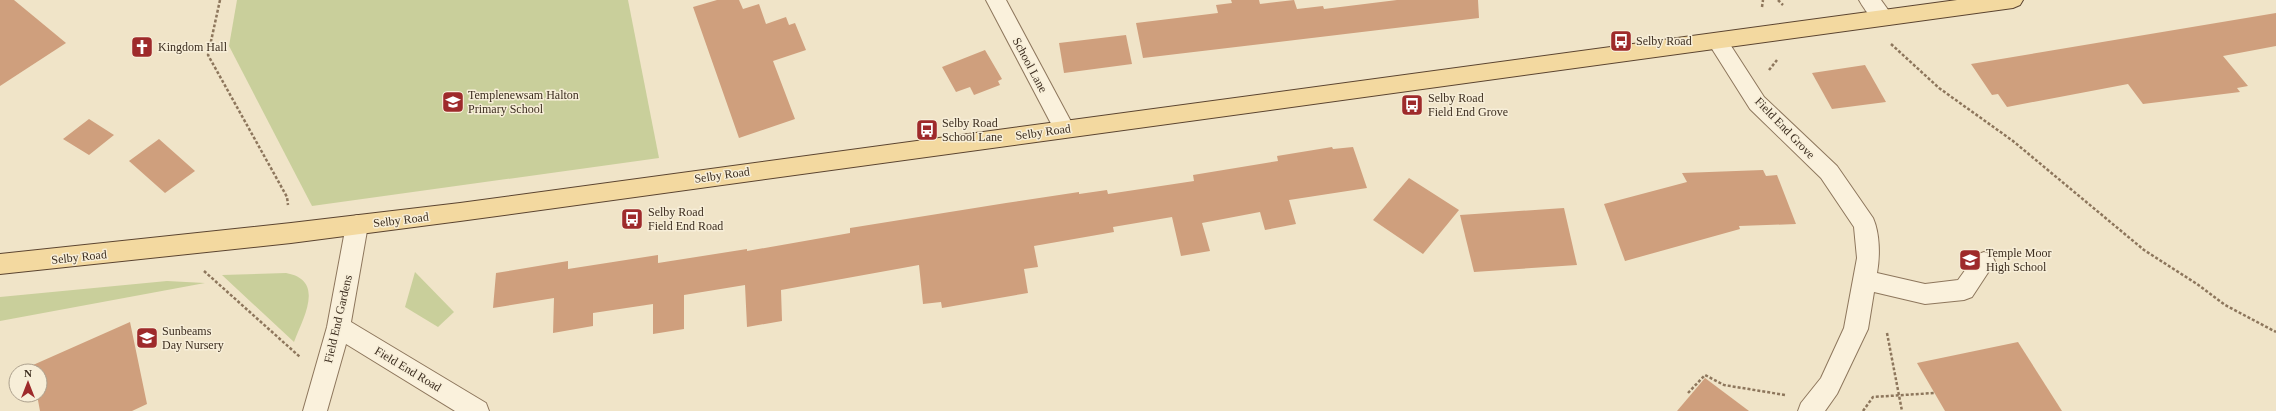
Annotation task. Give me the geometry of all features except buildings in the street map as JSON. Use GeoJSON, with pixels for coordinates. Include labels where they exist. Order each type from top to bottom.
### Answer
{"type":"FeatureCollection","features":[{"type":"Feature","properties":{"kind":"main road","name":"Selby Road"},"geometry":{"type":"LineString","coordinates":[[0,264],[197,244],[357,225],[1875,20],[2013,0]]}},
{"type":"Feature","properties":{"kind":"street","name":"School Lane"},"geometry":{"type":"LineString","coordinates":[[996,0],[1064,129]]}},
{"type":"Feature","properties":{"kind":"street"},"geometry":{"type":"LineString","coordinates":[[1869,0],[1875,20]]}},
{"type":"Feature","properties":{"kind":"street","name":"Field End Grove"},"geometry":{"type":"LineString","coordinates":[[1717,41],[1757,102],[1829,172],[1865,225],[1868,258],[1856,329],[1829,386],[1816,403]]}},
{"type":"Feature","properties":{"kind":"street","name":"Field End Gardens"},"geometry":{"type":"LineString","coordinates":[[315,411],[339,327],[357,225]]}},
{"type":"Feature","properties":{"kind":"street"},"geometry":{"type":"LineString","coordinates":[[1864,280],[1925,294],[1964,290],[1984,262]]}},
{"type":"Feature","properties":{"kind":"street","name":"Field End Road"},"geometry":{"type":"LineString","coordinates":[[339,327],[477,411]]}},
{"type":"Feature","properties":{"kind":"path"},"geometry":{"type":"LineString","coordinates":[[220,0],[208,55],[287,197],[291,233]]}},
{"type":"Feature","properties":{"kind":"path"},"geometry":{"type":"LineString","coordinates":[[1875,20],[1939,88],[2013,141],[2144,250],[2197,284],[2225,306],[2276,332]]}},
{"type":"Feature","properties":{"kind":"path"},"geometry":{"type":"LineString","coordinates":[[1769,74],[1769,69],[1780,55]]}},
{"type":"Feature","properties":{"kind":"path"},"geometry":{"type":"LineString","coordinates":[[197,244],[197,264],[324,378]]}},
{"type":"Feature","properties":{"kind":"path"},"geometry":{"type":"LineString","coordinates":[[1886,327],[1902,411]]}},
{"type":"Feature","properties":{"kind":"path"},"geometry":{"type":"LineString","coordinates":[[1688,393],[1705,375],[1724,385],[1782,394],[1816,403]]}},
{"type":"Feature","properties":{"kind":"path"},"geometry":{"type":"LineString","coordinates":[[1863,411],[1873,397],[1934,393]]}},
{"type":"Feature","properties":{"kind":"green space","name":"Templenewsam Halton Primary School"},"geometry":{"type":"Polygon","coordinates":[[[237,0],[628,0],[659,158],[312,206],[229,46],[237,0]]]}},
{"type":"Feature","properties":{"kind":"green space"},"geometry":{"type":"Polygon","coordinates":[[[415,272],[454,312],[438,327],[405,307],[415,272]]]}},
{"type":"Feature","properties":{"kind":"green space"},"geometry":{"type":"Polygon","coordinates":[[[286,273],[298,277],[305,283],[308,292],[306,311],[294,342],[222,275],[286,273]]]}},
{"type":"Feature","properties":{"kind":"green space"},"geometry":{"type":"Polygon","coordinates":[[[167,281],[205,283],[0,321],[0,297],[167,281]]]}},
{"type":"Feature","properties":{"kind":"place","name":"Selby Road"},"geometry":{"type":"Point","coordinates":[1621,41]}},
{"type":"Feature","properties":{"kind":"place","name":"Kingdom Hall"},"geometry":{"type":"Point","coordinates":[142,47]}},
{"type":"Feature","properties":{"kind":"place","name":"Templenewsam Halton Primary School"},"geometry":{"type":"Point","coordinates":[453,102]}},
{"type":"Feature","properties":{"kind":"place","name":"Selby Road Field End Grove"},"geometry":{"type":"Point","coordinates":[1412,105]}},
{"type":"Feature","properties":{"kind":"place","name":"Selby Road School Lane"},"geometry":{"type":"Point","coordinates":[927,130]}},
{"type":"Feature","properties":{"kind":"place","name":"Selby Road Field End Road"},"geometry":{"type":"Point","coordinates":[632,219]}},
{"type":"Feature","properties":{"kind":"place","name":"Temple Moor High School"},"geometry":{"type":"Point","coordinates":[1970,260]}},
{"type":"Feature","properties":{"kind":"place","name":"Sunbeams Day Nursery"},"geometry":{"type":"Point","coordinates":[147,338]}}]}
